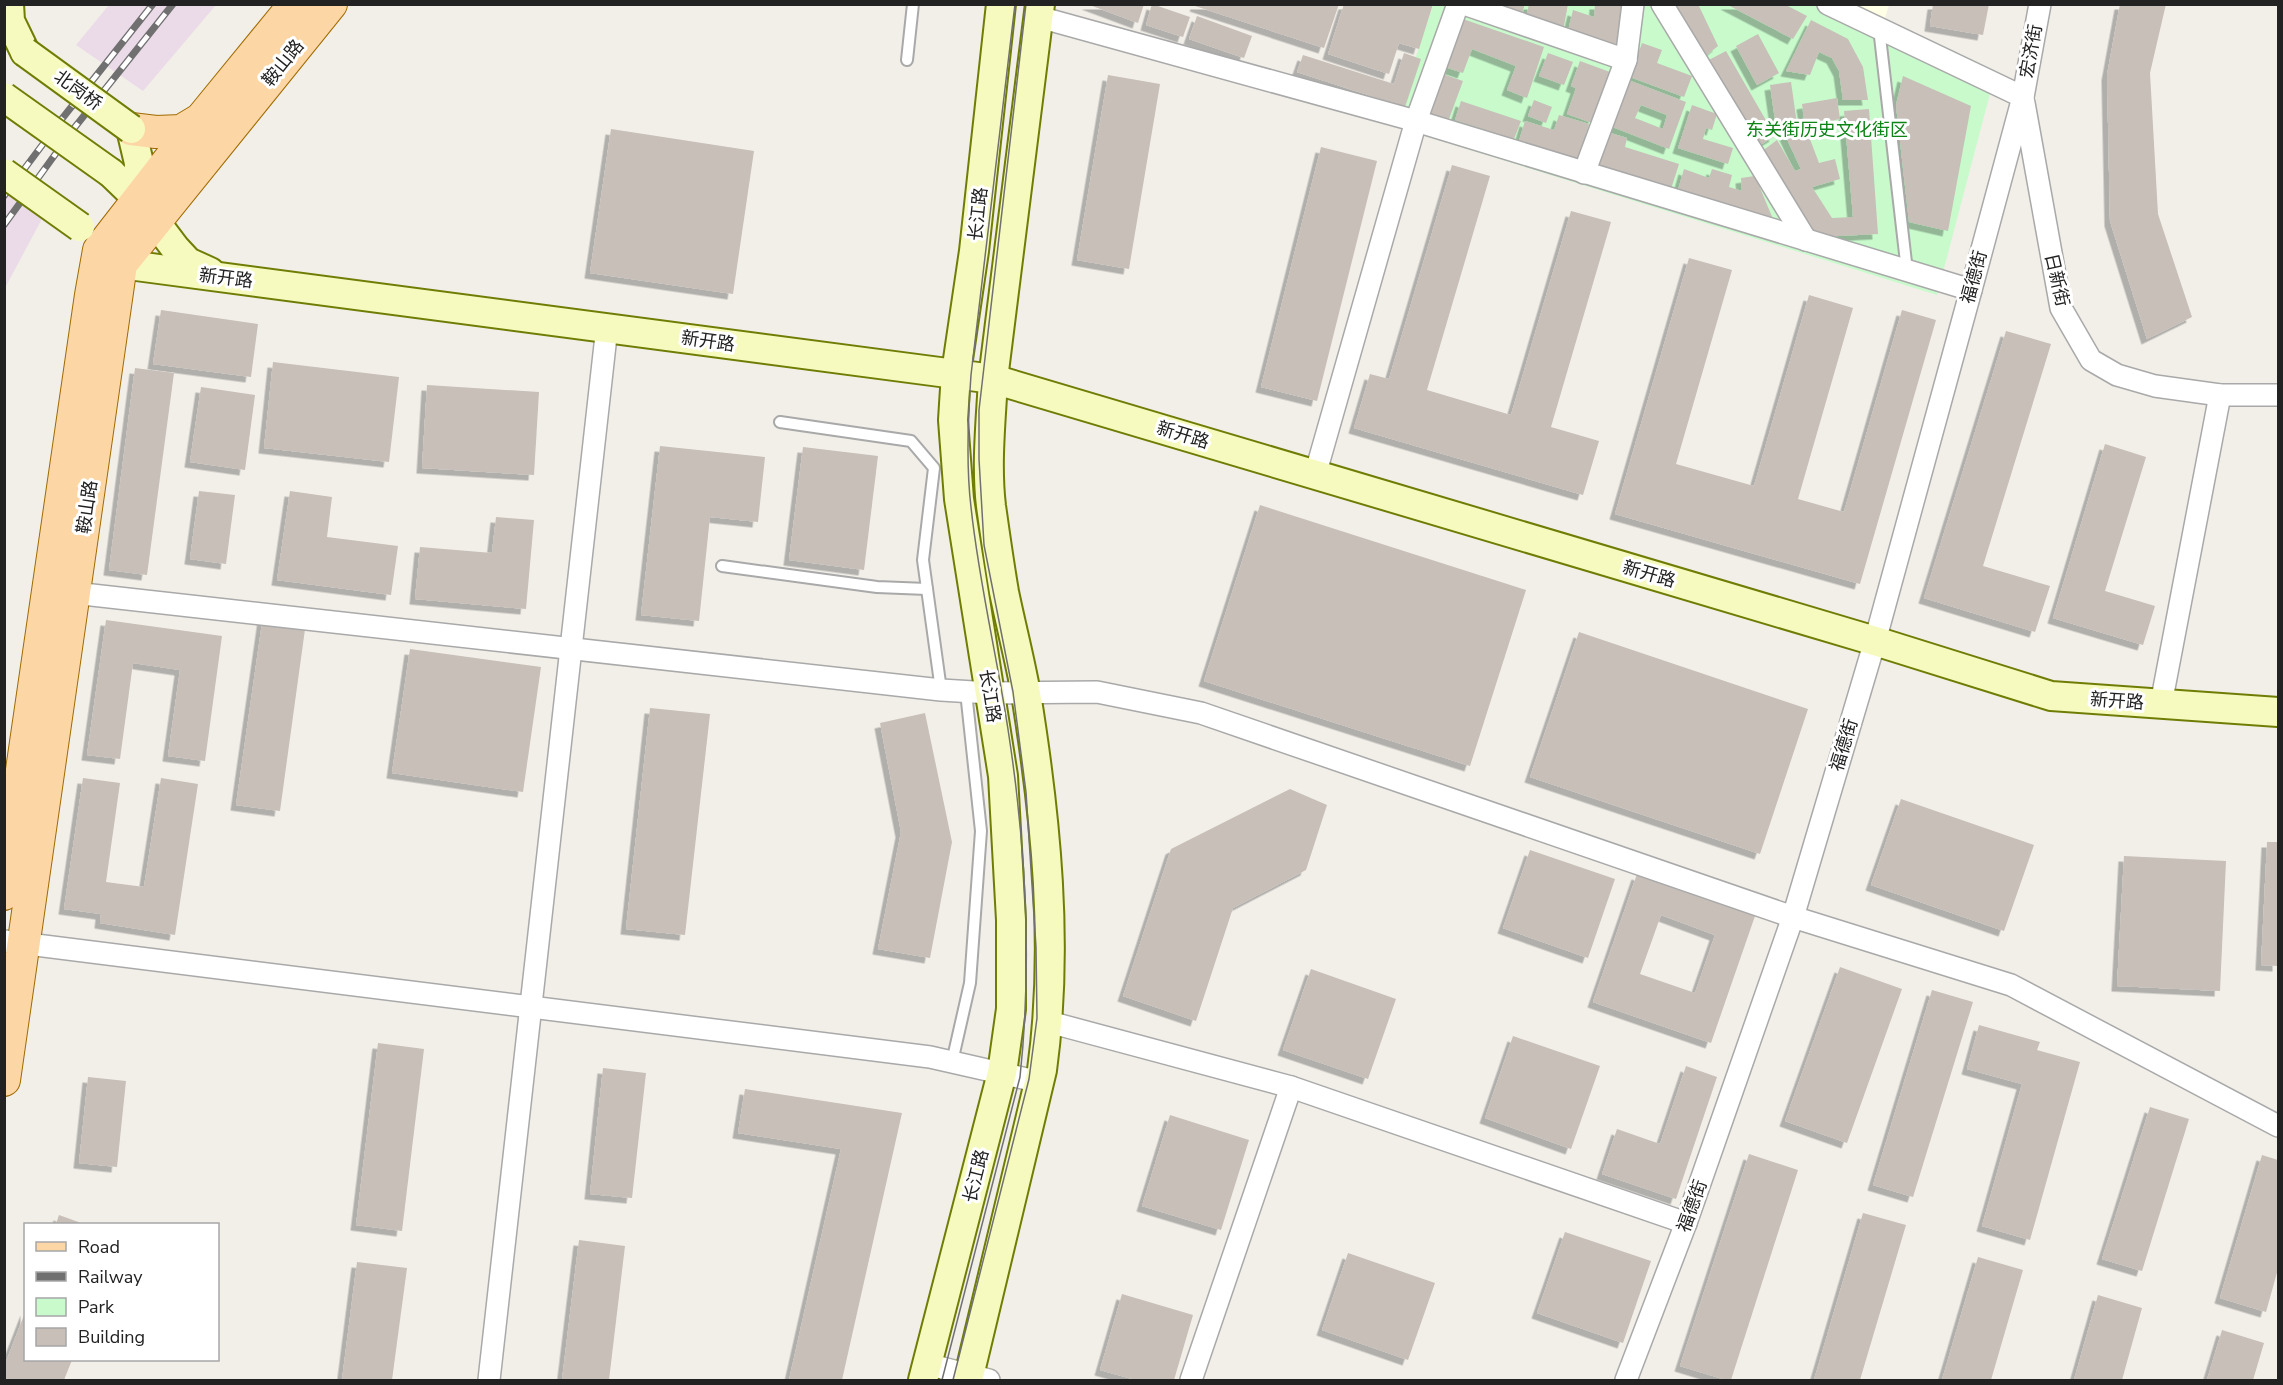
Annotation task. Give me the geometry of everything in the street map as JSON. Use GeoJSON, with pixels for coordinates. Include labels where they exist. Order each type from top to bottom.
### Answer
{"type":"FeatureCollection","features":[{"type":"Feature","properties":{"kind":"main road","name":"北岗桥"},"geometry":{"type":"LineString","coordinates":[[9,4],[10,21],[25,52],[131,129]]}},
{"type":"Feature","properties":{"kind":"main road","name":"鞍山路"},"geometry":{"type":"LineString","coordinates":[[131,129],[156,132],[181,131],[201,118],[295,4]]}},
{"type":"Feature","properties":{"kind":"main road","name":"鞍山路"},"geometry":{"type":"LineString","coordinates":[[4,894],[91,295],[100,247],[146,210],[331,4]]}},
{"type":"Feature","properties":{"kind":"main road","name":"长江路"},"geometry":{"type":"LineString","coordinates":[[925,1372],[1002,1073],[1011,1010],[1011,909],[1003,776],[978,692],[969,567],[954,462],[953,420],[956,373],[972,261],[1000,4]]}},
{"type":"Feature","properties":{"kind":"main road","name":"长江路"},"geometry":{"type":"LineString","coordinates":[[975,1378],[1040,1082],[1049,1022],[1051,970],[1044,843],[1026,692],[1004,590],[991,503],[990,440],[993,379],[1039,11]]}},
{"type":"Feature","properties":{"kind":"main road"},"geometry":{"type":"LineString","coordinates":[[4,97],[111,173],[146,210],[188,262],[220,277]]}},
{"type":"Feature","properties":{"kind":"main road"},"geometry":{"type":"LineString","coordinates":[[146,210],[201,118]]}},
{"type":"Feature","properties":{"kind":"main road"},"geometry":{"type":"LineString","coordinates":[[131,129],[146,210]]}},
{"type":"Feature","properties":{"kind":"main road"},"geometry":{"type":"LineString","coordinates":[[4,173],[100,247]]}},
{"type":"Feature","properties":{"kind":"main road","name":"鞍山路"},"geometry":{"type":"LineString","coordinates":[[4,1080],[14,942],[74,593],[100,247]]}},
{"type":"Feature","properties":{"kind":"main road","name":"新开路"},"geometry":{"type":"LineString","coordinates":[[100,247],[220,277],[993,379],[1875,641],[2051,696],[2278,712]]}},
{"type":"Feature","properties":{"kind":"street"},"geometry":{"type":"LineString","coordinates":[[1315,475],[1416,121],[1458,4]]}},
{"type":"Feature","properties":{"kind":"street"},"geometry":{"type":"LineString","coordinates":[[1464,4],[1626,60]]}},
{"type":"Feature","properties":{"kind":"street"},"geometry":{"type":"LineString","coordinates":[[1584,172],[1626,60],[1633,4]]}},
{"type":"Feature","properties":{"kind":"street"},"geometry":{"type":"LineString","coordinates":[[1662,4],[1806,240]]}},
{"type":"Feature","properties":{"kind":"street"},"geometry":{"type":"LineString","coordinates":[[1828,4],[2023,97]]}},
{"type":"Feature","properties":{"kind":"street","name":"宏济街"},"geometry":{"type":"LineString","coordinates":[[2023,97],[2040,4]]}},
{"type":"Feature","properties":{"kind":"street"},"geometry":{"type":"LineString","coordinates":[[1039,11],[1416,121],[1971,290]]}},
{"type":"Feature","properties":{"kind":"street","name":"福德街"},"geometry":{"type":"LineString","coordinates":[[1626,1380],[1686,1223],[1793,917],[1875,641],[2023,97]]}},
{"type":"Feature","properties":{"kind":"street","name":"日新街"},"geometry":{"type":"LineString","coordinates":[[2023,97],[2061,308],[2091,360],[2116,375],[2155,386],[2220,395],[2278,395]]}},
{"type":"Feature","properties":{"kind":"street"},"geometry":{"type":"LineString","coordinates":[[489,1380],[607,327]]}},
{"type":"Feature","properties":{"kind":"street"},"geometry":{"type":"LineString","coordinates":[[2161,704],[2220,395]]}},
{"type":"Feature","properties":{"kind":"street"},"geometry":{"type":"LineString","coordinates":[[74,593],[941,690],[1097,692],[1201,713],[1793,917],[2011,985],[2278,1126]]}},
{"type":"Feature","properties":{"kind":"street"},"geometry":{"type":"LineString","coordinates":[[14,942],[930,1057],[1040,1082]]}},
{"type":"Feature","properties":{"kind":"street"},"geometry":{"type":"LineString","coordinates":[[1049,1022],[1291,1087],[1686,1223]]}},
{"type":"Feature","properties":{"kind":"street"},"geometry":{"type":"LineString","coordinates":[[1191,1380],[1291,1087]]}},
{"type":"Feature","properties":{"kind":"street"},"geometry":{"type":"LineString","coordinates":[[925,1372],[975,1378]]}},
{"type":"Feature","properties":{"kind":"lane"},"geometry":{"type":"LineString","coordinates":[[907,60],[913,4]]}},
{"type":"Feature","properties":{"kind":"lane"},"geometry":{"type":"LineString","coordinates":[[1879,28],[1907,271]]}},
{"type":"Feature","properties":{"kind":"lane"},"geometry":{"type":"LineString","coordinates":[[780,422],[911,441],[934,468],[923,560],[941,690]]}},
{"type":"Feature","properties":{"kind":"lane"},"geometry":{"type":"LineString","coordinates":[[722,566],[877,587],[927,589]]}},
{"type":"Feature","properties":{"kind":"lane"},"geometry":{"type":"LineString","coordinates":[[952,1062],[970,983],[981,831],[978,692]]}},
{"type":"Feature","properties":{"kind":"shaded area"},"geometry":{"type":"Polygon","coordinates":[[[109,5],[216,5],[143,91],[76,45],[109,5]]]}},
{"type":"Feature","properties":{"kind":"shaded area"},"geometry":{"type":"Polygon","coordinates":[[[1856,5],[1889,5],[1885,18],[1856,5]]]}},
{"type":"Feature","properties":{"kind":"shaded area"},"geometry":{"type":"Polygon","coordinates":[[[5,188],[44,215],[5,288],[5,188]]]}},
{"type":"Feature","properties":{"kind":"green space","name":"东关街历史文化街区"},"geometry":{"type":"Polygon","coordinates":[[[1433,5],[1856,5],[1996,71],[1937,295],[1393,126],[1433,5]]]}},
{"type":"Feature","properties":{"kind":"building"},"geometry":{"type":"Polygon","coordinates":[[[1087,4],[1144,4],[1138,23],[1087,4]]]}},
{"type":"Feature","properties":{"kind":"building"},"geometry":{"type":"Polygon","coordinates":[[[1152,4],[1190,17],[1183,37],[1146,25],[1152,4]]]}},
{"type":"Feature","properties":{"kind":"building"},"geometry":{"type":"Polygon","coordinates":[[[1196,4],[1339,4],[1324,48],[1195,6],[1196,4]]]}},
{"type":"Feature","properties":{"kind":"building"},"geometry":{"type":"Polygon","coordinates":[[[1344,4],[1433,4],[1419,49],[1399,43],[1389,74],[1328,54],[1344,4]]]}},
{"type":"Feature","properties":{"kind":"building"},"geometry":{"type":"Polygon","coordinates":[[[1495,4],[1525,4],[1522,13],[1495,4]]]}},
{"type":"Feature","properties":{"kind":"building"},"geometry":{"type":"Polygon","coordinates":[[[1529,4],[1568,4],[1564,26],[1527,14],[1529,4]]]}},
{"type":"Feature","properties":{"kind":"building"},"geometry":{"type":"Polygon","coordinates":[[[1595,4],[1623,4],[1618,43],[1613,46],[1568,31],[1573,10],[1594,17],[1595,4]]]}},
{"type":"Feature","properties":{"kind":"building"},"geometry":{"type":"Polygon","coordinates":[[[1671,4],[1698,4],[1718,46],[1702,59],[1671,4]]]}},
{"type":"Feature","properties":{"kind":"building"},"geometry":{"type":"Polygon","coordinates":[[[1726,4],[1784,4],[1807,16],[1793,39],[1726,4]]]}},
{"type":"Feature","properties":{"kind":"building"},"geometry":{"type":"Polygon","coordinates":[[[1933,4],[1989,4],[1983,35],[1930,26],[1933,4]]]}},
{"type":"Feature","properties":{"kind":"building"},"geometry":{"type":"Polygon","coordinates":[[[2120,4],[2166,4],[2150,73],[2158,214],[2192,317],[2147,339],[2110,221],[2107,75],[2120,4]]]}},
{"type":"Feature","properties":{"kind":"building"},"geometry":{"type":"Polygon","coordinates":[[[1197,16],[1252,36],[1244,58],[1189,39],[1197,16]]]}},
{"type":"Feature","properties":{"kind":"building"},"geometry":{"type":"Polygon","coordinates":[[[1460,18],[1544,47],[1527,98],[1507,90],[1516,66],[1472,49],[1463,73],[1442,66],[1460,18]]]}},
{"type":"Feature","properties":{"kind":"building"},"geometry":{"type":"Polygon","coordinates":[[[1811,20],[1848,39],[1863,67],[1868,100],[1843,100],[1839,71],[1832,58],[1819,52],[1810,75],[1786,71],[1811,20]]]}},
{"type":"Feature","properties":{"kind":"building"},"geometry":{"type":"Polygon","coordinates":[[[1758,34],[1779,73],[1757,85],[1736,46],[1758,34]]]}},
{"type":"Feature","properties":{"kind":"building"},"geometry":{"type":"Polygon","coordinates":[[[1642,43],[1662,50],[1657,63],[1692,76],[1684,97],[1630,77],[1642,43]]]}},
{"type":"Feature","properties":{"kind":"building"},"geometry":{"type":"Polygon","coordinates":[[[1726,51],[1775,136],[1757,147],[1707,61],[1726,51]]]}},
{"type":"Feature","properties":{"kind":"building"},"geometry":{"type":"Polygon","coordinates":[[[1404,53],[1421,59],[1405,107],[1297,72],[1303,55],[1394,84],[1404,53]]]}},
{"type":"Feature","properties":{"kind":"building"},"geometry":{"type":"Polygon","coordinates":[[[1548,53],[1573,62],[1564,85],[1539,76],[1548,53]]]}},
{"type":"Feature","properties":{"kind":"building"},"geometry":{"type":"Polygon","coordinates":[[[1580,61],[1610,72],[1592,123],[1567,114],[1576,88],[1571,86],[1580,61]]]}},
{"type":"Feature","properties":{"kind":"building"},"geometry":{"type":"Polygon","coordinates":[[[1440,73],[1463,81],[1449,119],[1426,112],[1440,73]]]}},
{"type":"Feature","properties":{"kind":"building"},"geometry":{"type":"Polygon","coordinates":[[[1108,75],[1160,84],[1129,269],[1077,260],[1108,75]]]}},
{"type":"Feature","properties":{"kind":"building"},"geometry":{"type":"Polygon","coordinates":[[[1903,76],[1971,106],[1948,231],[1909,222],[1896,105],[1903,76]]]}},
{"type":"Feature","properties":{"kind":"building"},"geometry":{"type":"Polygon","coordinates":[[[1628,80],[1686,102],[1669,149],[1610,126],[1628,80]],[[1641,105],[1635,118],[1663,129],[1667,115],[1641,105]]]}},
{"type":"Feature","properties":{"kind":"building"},"geometry":{"type":"Polygon","coordinates":[[[1791,82],[1797,124],[1776,127],[1770,85],[1791,82]]]}},
{"type":"Feature","properties":{"kind":"building"},"geometry":{"type":"Polygon","coordinates":[[[1837,98],[1840,119],[1805,126],[1802,104],[1837,98]]]}},
{"type":"Feature","properties":{"kind":"building"},"geometry":{"type":"Polygon","coordinates":[[[1534,100],[1552,107],[1546,123],[1528,116],[1534,100]]]}},
{"type":"Feature","properties":{"kind":"building"},"geometry":{"type":"Polygon","coordinates":[[[1461,101],[1521,121],[1514,139],[1455,120],[1461,101]]]}},
{"type":"Feature","properties":{"kind":"building"},"geometry":{"type":"Polygon","coordinates":[[[1692,105],[1717,114],[1712,130],[1706,128],[1703,139],[1733,148],[1728,164],[1678,148],[1692,105]]]}},
{"type":"Feature","properties":{"kind":"building"},"geometry":{"type":"Polygon","coordinates":[[[1869,109],[1878,234],[1818,237],[1761,152],[1777,140],[1795,171],[1801,169],[1785,135],[1805,126],[1819,163],[1835,159],[1840,179],[1812,187],[1832,218],[1853,217],[1844,111],[1869,109]]]}},
{"type":"Feature","properties":{"kind":"building"},"geometry":{"type":"Polygon","coordinates":[[[1559,115],[1589,124],[1578,160],[1519,141],[1525,121],[1554,130],[1559,115]]]}},
{"type":"Feature","properties":{"kind":"building"},"geometry":{"type":"Polygon","coordinates":[[[611,129],[754,151],[733,294],[590,273],[611,129]]]}},
{"type":"Feature","properties":{"kind":"building"},"geometry":{"type":"Polygon","coordinates":[[[1607,132],[1627,138],[1625,147],[1679,164],[1671,189],[1597,166],[1607,132]]]}},
{"type":"Feature","properties":{"kind":"building"},"geometry":{"type":"Polygon","coordinates":[[[1321,147],[1377,161],[1317,401],[1261,387],[1321,147]]]}},
{"type":"Feature","properties":{"kind":"building"},"geometry":{"type":"Polygon","coordinates":[[[1452,165],[1490,176],[1427,390],[1511,415],[1571,211],[1611,222],[1551,427],[1599,441],[1583,495],[1354,428],[1370,374],[1389,379],[1452,165]]]}},
{"type":"Feature","properties":{"kind":"building"},"geometry":{"type":"Polygon","coordinates":[[[1684,169],[1709,178],[1712,169],[1732,175],[1729,187],[1742,191],[1741,178],[1755,176],[1773,219],[1678,190],[1684,169]]]}},
{"type":"Feature","properties":{"kind":"building"},"geometry":{"type":"Polygon","coordinates":[[[1689,258],[1732,270],[1676,464],[1754,486],[1809,295],[1853,308],[1798,499],[1844,512],[1902,310],[1936,320],[1860,584],[1615,514],[1689,258]]]}},
{"type":"Feature","properties":{"kind":"building"},"geometry":{"type":"Polygon","coordinates":[[[161,310],[258,324],[251,377],[153,364],[161,310]]]}},
{"type":"Feature","properties":{"kind":"building"},"geometry":{"type":"Polygon","coordinates":[[[2006,331],[2051,344],[1983,566],[2050,586],[2035,632],[1924,598],[2006,331]]]}},
{"type":"Feature","properties":{"kind":"building"},"geometry":{"type":"Polygon","coordinates":[[[273,362],[399,377],[389,462],[264,448],[273,362]]]}},
{"type":"Feature","properties":{"kind":"building"},"geometry":{"type":"Polygon","coordinates":[[[135,368],[174,373],[147,575],[109,570],[135,368]]]}},
{"type":"Feature","properties":{"kind":"building"},"geometry":{"type":"Polygon","coordinates":[[[427,385],[539,392],[534,475],[422,468],[427,385]]]}},
{"type":"Feature","properties":{"kind":"building"},"geometry":{"type":"Polygon","coordinates":[[[201,387],[255,395],[245,470],[190,462],[201,387]]]}},
{"type":"Feature","properties":{"kind":"building"},"geometry":{"type":"Polygon","coordinates":[[[2105,444],[2146,457],[2105,591],[2155,606],[2143,645],[2053,618],[2105,444]]]}},
{"type":"Feature","properties":{"kind":"building"},"geometry":{"type":"Polygon","coordinates":[[[660,446],[765,457],[758,522],[710,517],[699,621],[641,615],[660,446]]]}},
{"type":"Feature","properties":{"kind":"building"},"geometry":{"type":"Polygon","coordinates":[[[803,447],[878,456],[864,570],[789,560],[803,447]]]}},
{"type":"Feature","properties":{"kind":"building"},"geometry":{"type":"Polygon","coordinates":[[[199,491],[235,495],[226,564],[190,559],[199,491]]]}},
{"type":"Feature","properties":{"kind":"building"},"geometry":{"type":"Polygon","coordinates":[[[290,491],[332,497],[327,537],[398,546],[391,595],[277,580],[290,491]]]}},
{"type":"Feature","properties":{"kind":"building"},"geometry":{"type":"Polygon","coordinates":[[[1260,505],[1526,590],[1470,766],[1204,681],[1260,505]]]}},
{"type":"Feature","properties":{"kind":"building"},"geometry":{"type":"Polygon","coordinates":[[[496,517],[534,520],[526,609],[415,599],[420,547],[492,553],[496,517]]]}},
{"type":"Feature","properties":{"kind":"building"},"geometry":{"type":"Polygon","coordinates":[[[263,616],[306,622],[280,811],[236,805],[263,616]]]}},
{"type":"Feature","properties":{"kind":"building"},"geometry":{"type":"Polygon","coordinates":[[[106,620],[222,636],[205,761],[168,756],[180,670],[133,663],[120,759],[87,755],[106,620]]]}},
{"type":"Feature","properties":{"kind":"building"},"geometry":{"type":"Polygon","coordinates":[[[1579,632],[1808,709],[1760,854],[1530,777],[1579,632]]]}},
{"type":"Feature","properties":{"kind":"building"},"geometry":{"type":"Polygon","coordinates":[[[410,649],[541,667],[523,792],[392,773],[410,649]]]}},
{"type":"Feature","properties":{"kind":"building"},"geometry":{"type":"Polygon","coordinates":[[[650,708],[710,714],[685,935],[626,929],[650,708]]]}},
{"type":"Feature","properties":{"kind":"building"},"geometry":{"type":"Polygon","coordinates":[[[925,713],[952,842],[930,958],[878,949],[901,832],[880,723],[925,713]]]}},
{"type":"Feature","properties":{"kind":"building"},"geometry":{"type":"Polygon","coordinates":[[[83,778],[120,783],[106,882],[144,887],[161,778],[198,784],[175,935],[100,923],[101,914],[64,909],[83,778]]]}},
{"type":"Feature","properties":{"kind":"building"},"geometry":{"type":"Polygon","coordinates":[[[1290,789],[1327,805],[1306,870],[1233,908],[1196,1021],[1123,996],[1171,849],[1290,789]]]}},
{"type":"Feature","properties":{"kind":"building"},"geometry":{"type":"Polygon","coordinates":[[[1901,799],[2034,845],[2004,931],[1871,885],[1901,799]]]}},
{"type":"Feature","properties":{"kind":"building"},"geometry":{"type":"Polygon","coordinates":[[[2267,842],[2278,842],[2278,966],[2261,965],[2267,842]]]}},
{"type":"Feature","properties":{"kind":"building"},"geometry":{"type":"Polygon","coordinates":[[[1530,850],[1615,879],[1588,958],[1503,928],[1530,850]]]}},
{"type":"Feature","properties":{"kind":"building"},"geometry":{"type":"Polygon","coordinates":[[[2124,856],[2226,861],[2220,991],[2117,986],[2124,856]]]}},
{"type":"Feature","properties":{"kind":"building"},"geometry":{"type":"Polygon","coordinates":[[[1637,874],[1755,916],[1711,1043],[1593,1002],[1637,874]],[[1661,915],[1640,974],[1695,993],[1715,935],[1661,915]]]}},
{"type":"Feature","properties":{"kind":"building"},"geometry":{"type":"Polygon","coordinates":[[[1840,967],[1902,989],[1847,1143],[1785,1121],[1840,967]]]}},
{"type":"Feature","properties":{"kind":"building"},"geometry":{"type":"Polygon","coordinates":[[[1311,969],[1396,999],[1368,1079],[1283,1050],[1311,969]]]}},
{"type":"Feature","properties":{"kind":"building"},"geometry":{"type":"Polygon","coordinates":[[[1932,990],[1973,1002],[1913,1197],[1873,1185],[1932,990]]]}},
{"type":"Feature","properties":{"kind":"building"},"geometry":{"type":"Polygon","coordinates":[[[1979,1025],[2040,1042],[2037,1050],[2080,1062],[2030,1240],[1982,1226],[2022,1084],[1967,1069],[1979,1025]]]}},
{"type":"Feature","properties":{"kind":"building"},"geometry":{"type":"Polygon","coordinates":[[[1513,1036],[1600,1066],[1571,1149],[1485,1118],[1513,1036]]]}},
{"type":"Feature","properties":{"kind":"building"},"geometry":{"type":"Polygon","coordinates":[[[378,1043],[424,1049],[402,1231],[356,1225],[378,1043]]]}},
{"type":"Feature","properties":{"kind":"building"},"geometry":{"type":"Polygon","coordinates":[[[1686,1066],[1717,1077],[1676,1199],[1602,1174],[1617,1129],[1660,1144],[1686,1066]]]}},
{"type":"Feature","properties":{"kind":"building"},"geometry":{"type":"Polygon","coordinates":[[[603,1068],[646,1073],[632,1198],[590,1194],[603,1068]]]}},
{"type":"Feature","properties":{"kind":"building"},"geometry":{"type":"Polygon","coordinates":[[[88,1077],[126,1081],[117,1167],[79,1163],[88,1077]]]}},
{"type":"Feature","properties":{"kind":"building"},"geometry":{"type":"Polygon","coordinates":[[[745,1089],[902,1113],[842,1380],[789,1380],[841,1149],[738,1133],[745,1089]]]}},
{"type":"Feature","properties":{"kind":"building"},"geometry":{"type":"Polygon","coordinates":[[[2150,1107],[2189,1119],[2142,1271],[2102,1259],[2150,1107]]]}},
{"type":"Feature","properties":{"kind":"building"},"geometry":{"type":"Polygon","coordinates":[[[1170,1115],[1249,1140],[1221,1230],[1142,1206],[1170,1115]]]}},
{"type":"Feature","properties":{"kind":"building"},"geometry":{"type":"Polygon","coordinates":[[[1749,1154],[1798,1170],[1731,1380],[1726,1380],[1680,1366],[1749,1154]]]}},
{"type":"Feature","properties":{"kind":"building"},"geometry":{"type":"Polygon","coordinates":[[[2262,1155],[2278,1160],[2278,1269],[2266,1312],[2220,1298],[2262,1155]]]}},
{"type":"Feature","properties":{"kind":"building"},"geometry":{"type":"Polygon","coordinates":[[[1863,1213],[1906,1225],[1860,1380],[1814,1380],[1863,1213]]]}},
{"type":"Feature","properties":{"kind":"building"},"geometry":{"type":"Polygon","coordinates":[[[59,1215],[81,1223],[56,1223],[59,1215]]]}},
{"type":"Feature","properties":{"kind":"building"},"geometry":{"type":"Polygon","coordinates":[[[1565,1232],[1651,1261],[1623,1343],[1537,1313],[1565,1232]]]}},
{"type":"Feature","properties":{"kind":"building"},"geometry":{"type":"Polygon","coordinates":[[[579,1240],[625,1246],[609,1380],[562,1380],[579,1240]]]}},
{"type":"Feature","properties":{"kind":"building"},"geometry":{"type":"Polygon","coordinates":[[[1348,1253],[1435,1283],[1408,1360],[1322,1330],[1348,1253]]]}},
{"type":"Feature","properties":{"kind":"building"},"geometry":{"type":"Polygon","coordinates":[[[1978,1257],[2023,1270],[1991,1380],[1942,1380],[1978,1257]]]}},
{"type":"Feature","properties":{"kind":"building"},"geometry":{"type":"Polygon","coordinates":[[[357,1262],[407,1268],[392,1380],[342,1380],[357,1262]]]}},
{"type":"Feature","properties":{"kind":"building"},"geometry":{"type":"Polygon","coordinates":[[[1122,1294],[1193,1315],[1174,1380],[1136,1380],[1100,1370],[1122,1294]]]}},
{"type":"Feature","properties":{"kind":"building"},"geometry":{"type":"Polygon","coordinates":[[[2098,1295],[2142,1308],[2122,1380],[2074,1380],[2098,1295]]]}},
{"type":"Feature","properties":{"kind":"building"},"geometry":{"type":"Polygon","coordinates":[[[24,1315],[24,1361],[72,1361],[64,1380],[13,1380],[4,1378],[4,1367],[24,1315]]]}},
{"type":"Feature","properties":{"kind":"building"},"geometry":{"type":"Polygon","coordinates":[[[2222,1330],[2264,1343],[2253,1380],[2207,1380],[2222,1330]]]}},
{"type":"Feature","properties":{"kind":"tram line"},"geometry":{"type":"LineString","coordinates":[[942,1380],[1020,1077],[1024,1035],[1026,949],[1020,821],[1005,707],[974,536],[968,458],[971,375],[1015,4]]}},
{"type":"Feature","properties":{"kind":"tram line"},"geometry":{"type":"LineString","coordinates":[[953,1380],[1029,1079],[1037,1018],[1036,947],[1026,792],[1013,692],[984,545],[979,459],[979,410],[1026,4]]}},
{"type":"Feature","properties":{"kind":"railway"},"geometry":{"type":"LineString","coordinates":[[4,196],[153,4]]}},
{"type":"Feature","properties":{"kind":"railway"},"geometry":{"type":"LineString","coordinates":[[4,225],[75,127],[173,4]]}}]}
